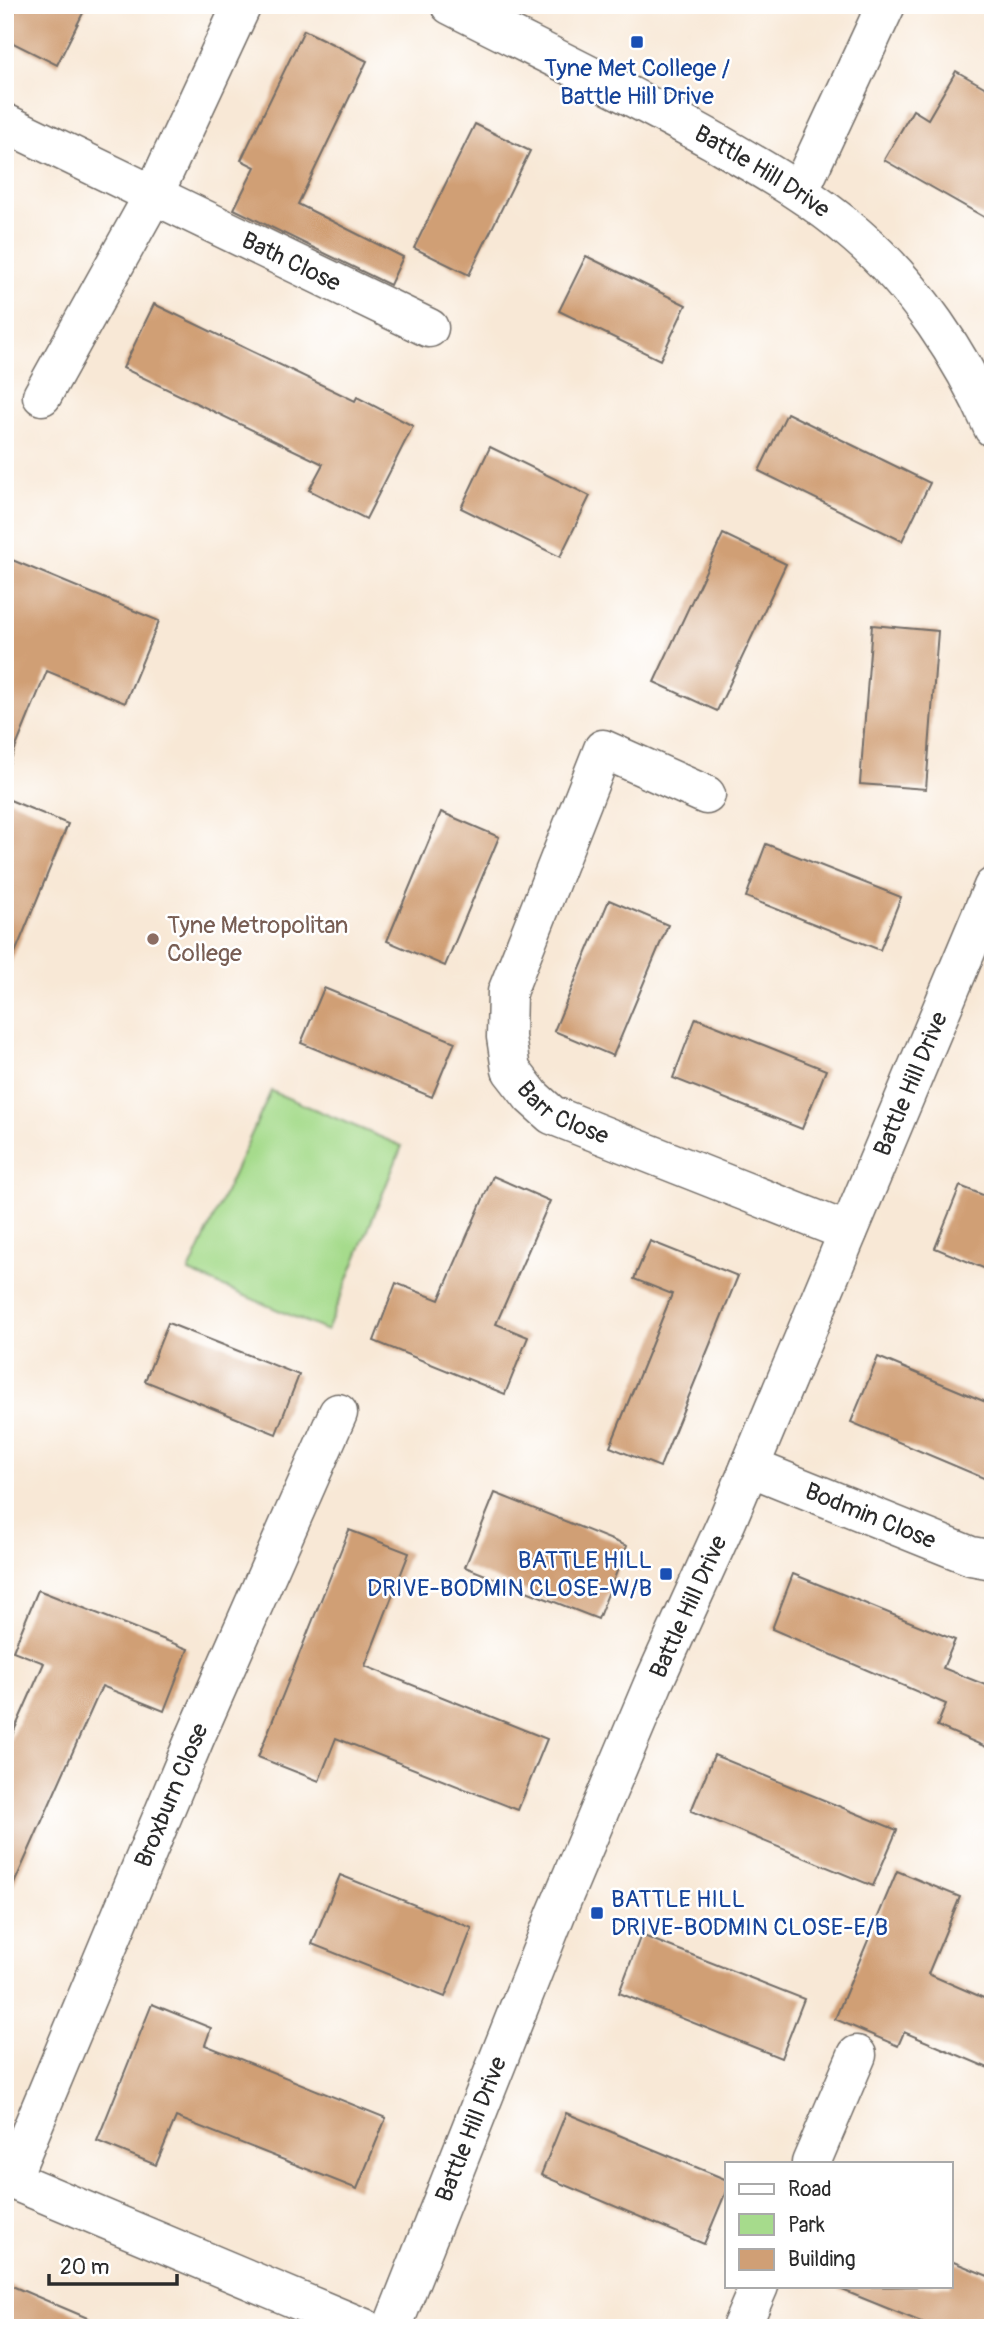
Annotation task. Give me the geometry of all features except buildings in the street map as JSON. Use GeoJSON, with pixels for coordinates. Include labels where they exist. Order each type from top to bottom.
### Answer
{"type":"FeatureCollection","features":[{"type":"Feature","properties":{"kind":"street"},"geometry":{"type":"LineString","coordinates":[[42,396],[153,194],[242,5]]}},
{"type":"Feature","properties":{"kind":"street","name":"Battle Hill Drive"},"geometry":{"type":"LineString","coordinates":[[450,5],[615,86],[800,190],[857,236],[895,275],[934,322],[957,357],[993,428]]}},
{"type":"Feature","properties":{"kind":"street"},"geometry":{"type":"LineString","coordinates":[[800,190],[886,5]]}},
{"type":"Feature","properties":{"kind":"street","name":"Bath Close"},"geometry":{"type":"LineString","coordinates":[[5,123],[429,328]]}},
{"type":"Feature","properties":{"kind":"street","name":"Barr Close"},"geometry":{"type":"LineString","coordinates":[[706,794],[603,749],[507,992],[506,1037],[511,1070],[532,1097],[552,1115],[848,1232]]}},
{"type":"Feature","properties":{"kind":"street","name":"Battle Hill Drive"},"geometry":{"type":"LineString","coordinates":[[392,2328],[556,1914],[653,1684],[750,1467],[993,887]]}},
{"type":"Feature","properties":{"kind":"street","name":"Broxburn Close"},"geometry":{"type":"LineString","coordinates":[[8,2178],[195,1738],[338,1413]]}},
{"type":"Feature","properties":{"kind":"street","name":"Bodmin Close"},"geometry":{"type":"LineString","coordinates":[[750,1467],[971,1556],[993,1560]]}},
{"type":"Feature","properties":{"kind":"street"},"geometry":{"type":"LineString","coordinates":[[811,2162],[856,2055]]}},
{"type":"Feature","properties":{"kind":"street"},"geometry":{"type":"LineString","coordinates":[[8,2178],[364,2328]]}},
{"type":"Feature","properties":{"kind":"street"},"geometry":{"type":"LineString","coordinates":[[741,2328],[758,2288]]}},
{"type":"Feature","properties":{"kind":"green space"},"geometry":{"type":"Polygon","coordinates":[[[271,1091],[402,1146],[327,1331],[189,1272],[271,1091]]]}},
{"type":"Feature","properties":{"kind":"place","name":"Tyne Met College / Battle Hill Drive"},"geometry":{"type":"Point","coordinates":[637,42]}},
{"type":"Feature","properties":{"kind":"place","name":"Tyne Metropolitan College"},"geometry":{"type":"Point","coordinates":[153,939]}},
{"type":"Feature","properties":{"kind":"place","name":"BATTLE HILL DRIVE-BODMIN CLOSE-W/B"},"geometry":{"type":"Point","coordinates":[666,1574]}},
{"type":"Feature","properties":{"kind":"place","name":"BATTLE HILL DRIVE-BODMIN CLOSE-E/B"},"geometry":{"type":"Point","coordinates":[597,1913]}}]}
